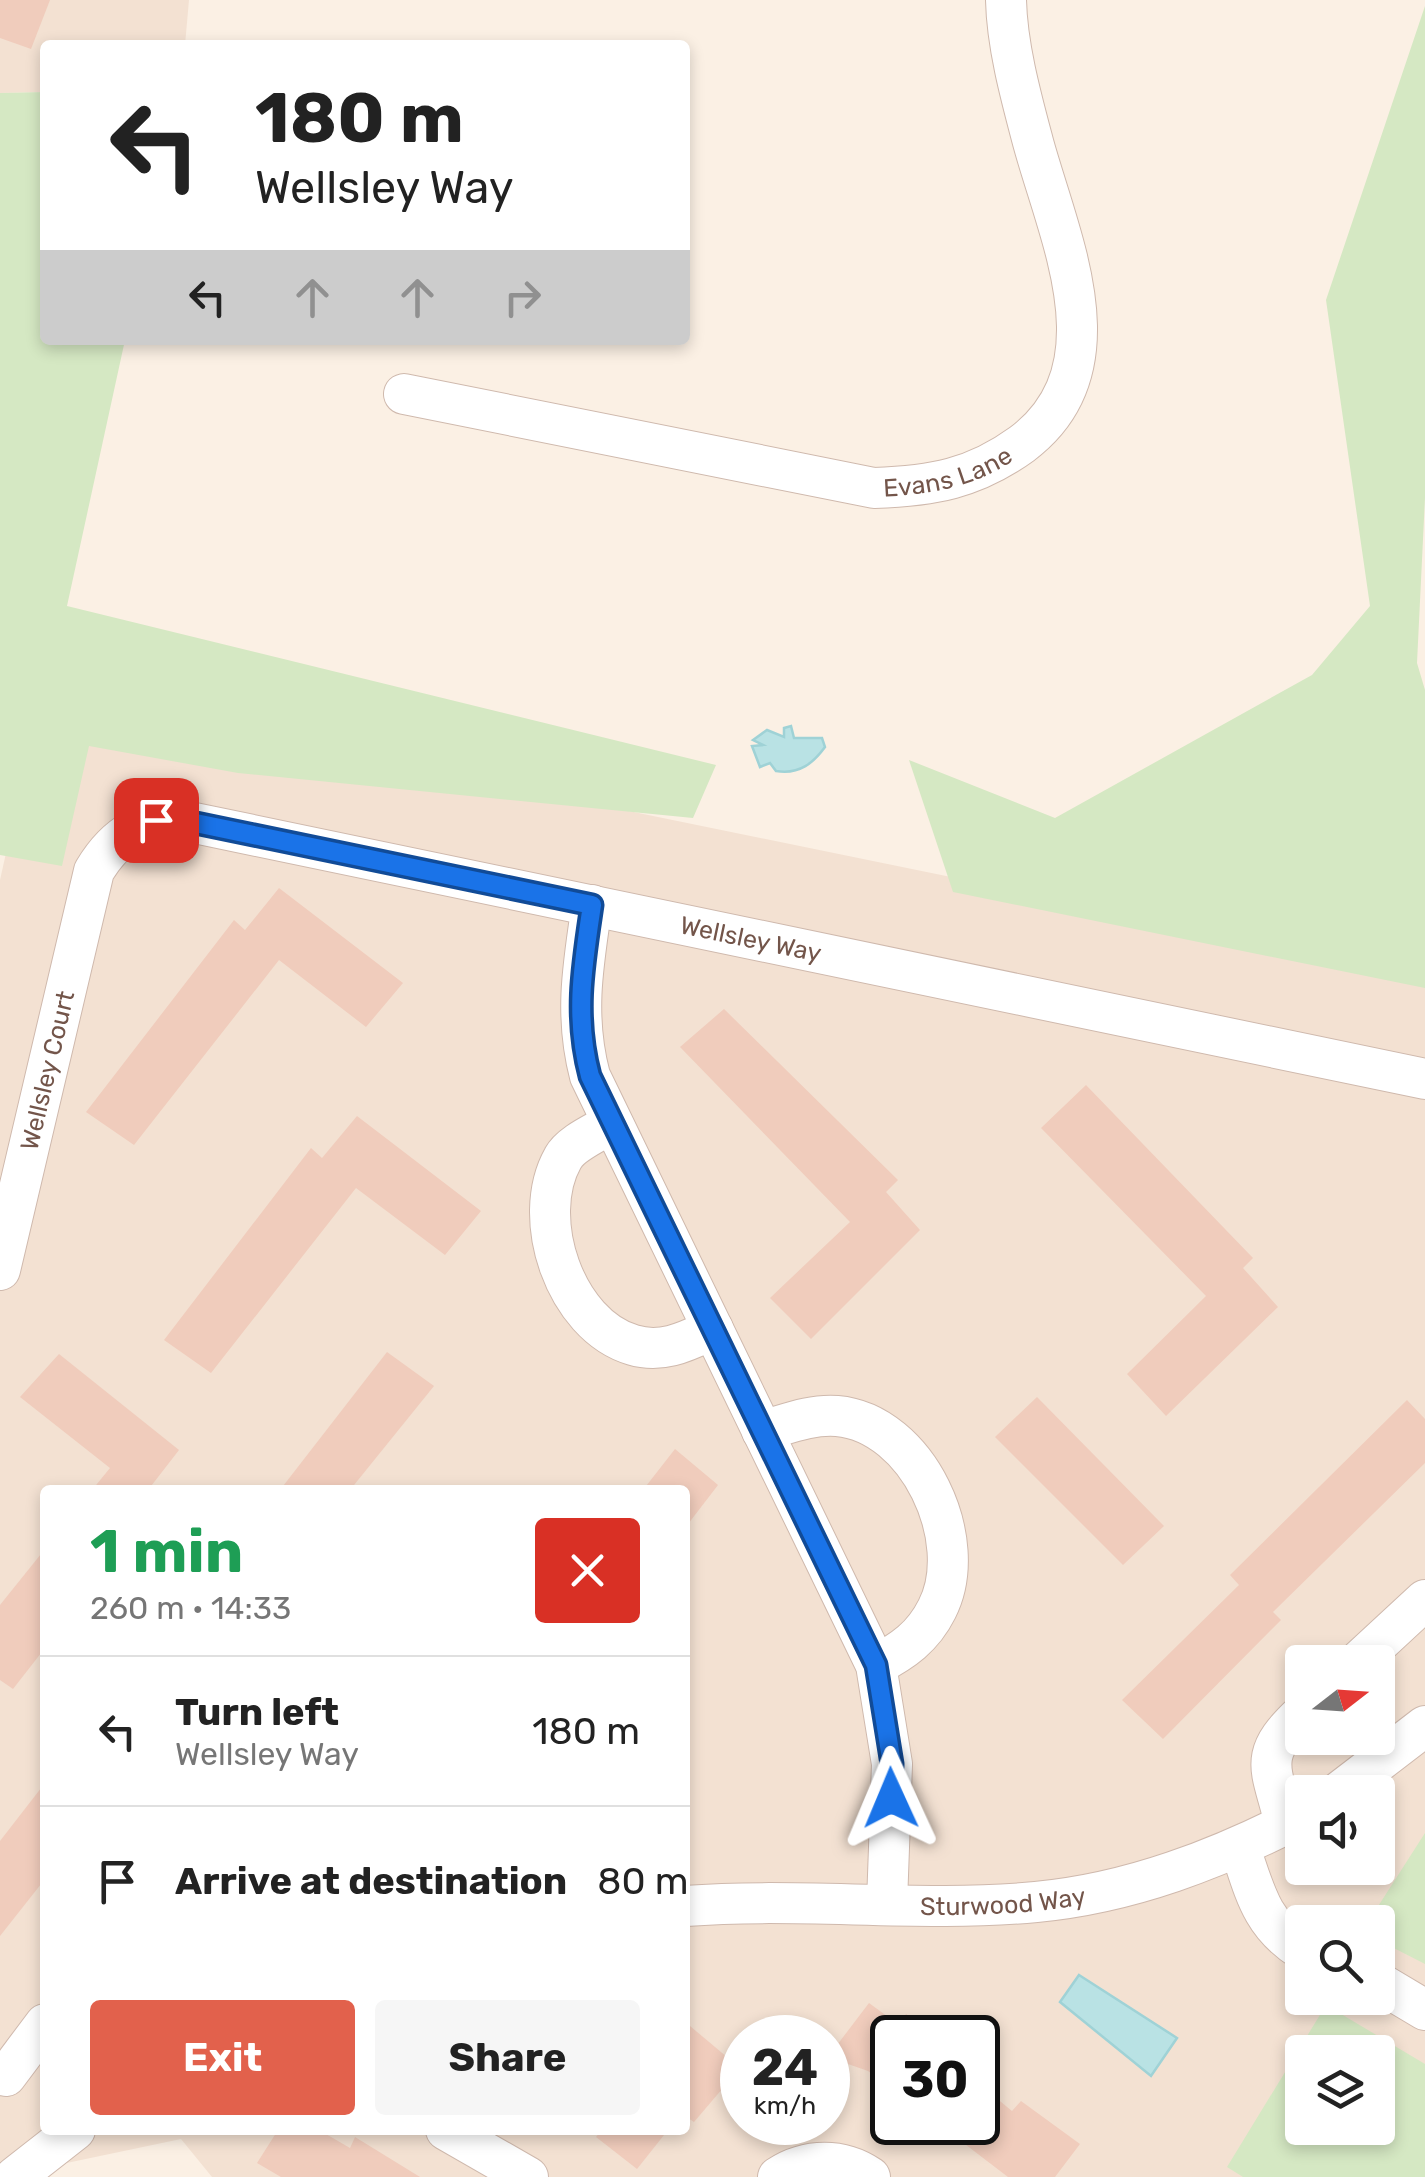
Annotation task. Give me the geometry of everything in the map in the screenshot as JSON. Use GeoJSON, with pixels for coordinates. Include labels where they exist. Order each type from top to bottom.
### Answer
{"type":"FeatureCollection","features":[{"type":"Feature","properties":{"kind":"street","name":"Evans Lane"},"geometry":{"type":"LineString","coordinates":[[404,394],[874,488],[936,486],[996,464],[1034,435],[1054,410],[1072,370],[1079,326],[1071,267],[1032,139],[1006,0]]}},
{"type":"Feature","properties":{"kind":"street","name":"Wellsley Way"},"geometry":{"type":"LineString","coordinates":[[94,871],[108,848],[130,830],[156,820],[186,821],[1425,1079]]}},
{"type":"Feature","properties":{"kind":"street","name":"Wellsley Court"},"geometry":{"type":"LineString","coordinates":[[0,1270],[94,871]]}},
{"type":"Feature","properties":{"kind":"street"},"geometry":{"type":"LineString","coordinates":[[592,905],[578,995],[580,1036],[590,1076],[876,1665],[892,1764],[888,1903]]}},
{"type":"Feature","properties":{"kind":"street"},"geometry":{"type":"LineString","coordinates":[[612,1123],[565,1154],[557,1170],[551,1223],[555,1253],[566,1281],[603,1328],[632,1345],[668,1349],[714,1329]]}},
{"type":"Feature","properties":{"kind":"street"},"geometry":{"type":"LineString","coordinates":[[762,1431],[804,1418],[840,1416],[872,1428],[896,1444],[936,1499],[946,1534],[940,1605],[909,1647],[876,1665]]}},
{"type":"Feature","properties":{"kind":"street"},"geometry":{"type":"LineString","coordinates":[[1376,1645],[1425,1600]]}},
{"type":"Feature","properties":{"kind":"street"},"geometry":{"type":"LineString","coordinates":[[1361,1775],[1425,1726]]}},
{"type":"Feature","properties":{"kind":"street"},"geometry":{"type":"LineString","coordinates":[[1285,1730],[1269,1756],[1285,1797]]}},
{"type":"Feature","properties":{"kind":"street","name":"Sturwood Way"},"geometry":{"type":"LineString","coordinates":[[690,1906],[1036,1902],[1088,1894],[1174,1872],[1240,1848],[1285,1825]]}},
{"type":"Feature","properties":{"kind":"street"},"geometry":{"type":"LineString","coordinates":[[1240,1848],[1259,1903],[1277,1934],[1285,1939]]}},
{"type":"Feature","properties":{"kind":"street"},"geometry":{"type":"LineString","coordinates":[[1395,1992],[1425,2010]]}},
{"type":"Feature","properties":{"kind":"street"},"geometry":{"type":"LineString","coordinates":[[6,2076],[40,2031]]}},
{"type":"Feature","properties":{"kind":"street"},"geometry":{"type":"LineString","coordinates":[[16,2177],[70,2135]]}},
{"type":"Feature","properties":{"kind":"street"},"geometry":{"type":"LineString","coordinates":[[455,2135],[528,2177]]}},
{"type":"Feature","properties":{"kind":"street"},"geometry":{"type":"LineString","coordinates":[[778,2177],[807,2164],[834,2162],[870,2177]]}},
{"type":"Feature","properties":{"kind":"shaded area"},"geometry":{"type":"Polygon","coordinates":[[[0,0],[189,0],[185,40],[40,40],[40,92],[0,93],[0,0]]]}},
{"type":"Feature","properties":{"kind":"shaded area"},"geometry":{"type":"Polygon","coordinates":[[[42,691],[1425,974],[1425,2177],[212,2177],[181,2139],[0,2177],[0,880],[42,691]]]}},
{"type":"Feature","properties":{"kind":"green space"},"geometry":{"type":"Polygon","coordinates":[[[1425,6],[1425,498],[1417,663],[1425,690],[1425,988],[953,892],[909,760],[1055,818],[1312,675],[1370,606],[1326,300],[1425,6]]]}},
{"type":"Feature","properties":{"kind":"green space"},"geometry":{"type":"Polygon","coordinates":[[[40,92],[40,345],[124,345],[67,606],[716,765],[693,818],[238,773],[89,746],[62,866],[0,855],[0,93],[40,92]]]}},
{"type":"Feature","properties":{"kind":"green space"},"geometry":{"type":"Polygon","coordinates":[[[1425,1833],[1425,1964],[1395,1949],[1395,1905],[1379,1905],[1425,1833]]]}},
{"type":"Feature","properties":{"kind":"green space"},"geometry":{"type":"Polygon","coordinates":[[[1320,2015],[1343,2015],[1376,2035],[1308,2035],[1320,2015]]]}},
{"type":"Feature","properties":{"kind":"green space"},"geometry":{"type":"Polygon","coordinates":[[[1395,2046],[1425,2064],[1425,2177],[1243,2177],[1227,2167],[1285,2072],[1285,2145],[1395,2145],[1395,2046]]]}},
{"type":"Feature","properties":{"kind":"water"},"geometry":{"type":"Polygon","coordinates":[[[791,726],[794,738],[822,738],[825,747],[799,769],[776,771],[770,763],[760,767],[752,746],[763,745],[753,740],[767,730],[784,737],[784,728],[791,726]]]}},
{"type":"Feature","properties":{"kind":"water"},"geometry":{"type":"Polygon","coordinates":[[[1079,1975],[1177,2038],[1151,2076],[1060,2002],[1079,1975]]]}},
{"type":"Feature","properties":{"kind":"building"},"geometry":{"type":"Polygon","coordinates":[[[0,0],[50,0],[31,49],[0,38],[0,0]]]}},
{"type":"Feature","properties":{"kind":"building"},"geometry":{"type":"Polygon","coordinates":[[[279,888],[403,983],[366,1027],[279,960],[134,1145],[86,1112],[234,920],[245,930],[279,888]]]}},
{"type":"Feature","properties":{"kind":"building"},"geometry":{"type":"Polygon","coordinates":[[[724,1009],[898,1180],[886,1192],[920,1230],[811,1339],[770,1298],[850,1222],[680,1047],[724,1009]]]}},
{"type":"Feature","properties":{"kind":"building"},"geometry":{"type":"Polygon","coordinates":[[[1086,1085],[1253,1258],[1243,1268],[1278,1307],[1166,1416],[1127,1374],[1206,1296],[1041,1128],[1086,1085]]]}},
{"type":"Feature","properties":{"kind":"building"},"geometry":{"type":"Polygon","coordinates":[[[357,1116],[481,1211],[445,1255],[356,1188],[211,1373],[164,1340],[311,1148],[322,1158],[357,1116]]]}},
{"type":"Feature","properties":{"kind":"building"},"geometry":{"type":"Polygon","coordinates":[[[387,1352],[434,1386],[354,1485],[284,1485],[387,1352]]]}},
{"type":"Feature","properties":{"kind":"building"},"geometry":{"type":"Polygon","coordinates":[[[59,1354],[179,1450],[152,1485],[96,1485],[110,1468],[20,1397],[59,1354]]]}},
{"type":"Feature","properties":{"kind":"building"},"geometry":{"type":"Polygon","coordinates":[[[1037,1397],[1164,1526],[1123,1565],[995,1437],[1037,1397]]]}},
{"type":"Feature","properties":{"kind":"building"},"geometry":{"type":"Polygon","coordinates":[[[1407,1400],[1425,1419],[1425,1463],[1273,1612],[1281,1620],[1163,1739],[1122,1700],[1239,1585],[1230,1575],[1407,1400]]]}},
{"type":"Feature","properties":{"kind":"building"},"geometry":{"type":"Polygon","coordinates":[[[675,1449],[718,1485],[690,1521],[690,1485],[647,1485],[675,1449]]]}},
{"type":"Feature","properties":{"kind":"building"},"geometry":{"type":"Polygon","coordinates":[[[40,1555],[40,1654],[13,1689],[0,1680],[0,1605],[40,1555]]]}},
{"type":"Feature","properties":{"kind":"building"},"geometry":{"type":"Polygon","coordinates":[[[40,1789],[40,1885],[0,1936],[0,1841],[40,1789]]]}},
{"type":"Feature","properties":{"kind":"building"},"geometry":{"type":"Polygon","coordinates":[[[869,2003],[885,2015],[870,2015],[870,2072],[850,2065],[850,2028],[869,2003]]]}},
{"type":"Feature","properties":{"kind":"building"},"geometry":{"type":"Polygon","coordinates":[[[690,2026],[720,2051],[720,2091],[694,2122],[690,2119],[690,2026]]]}},
{"type":"Feature","properties":{"kind":"building"},"geometry":{"type":"Polygon","coordinates":[[[1000,2101],[1012,2111],[1021,2101],[1080,2144],[1055,2177],[1008,2177],[966,2145],[1000,2145],[1000,2101]]]}},
{"type":"Feature","properties":{"kind":"building"},"geometry":{"type":"Polygon","coordinates":[[[275,2135],[328,2135],[350,2148],[355,2137],[420,2177],[281,2177],[257,2163],[275,2135]]]}},
{"type":"Feature","properties":{"kind":"building"},"geometry":{"type":"Polygon","coordinates":[[[598,2135],[664,2135],[637,2169],[598,2135]]]}},
{"type":"Feature","properties":{"kind":"route"},"geometry":{"type":"LineString","coordinates":[[156,820],[186,821],[592,905],[578,995],[580,1036],[590,1076],[876,1665],[884,1693],[892,1764],[891,1798]]}}]}
